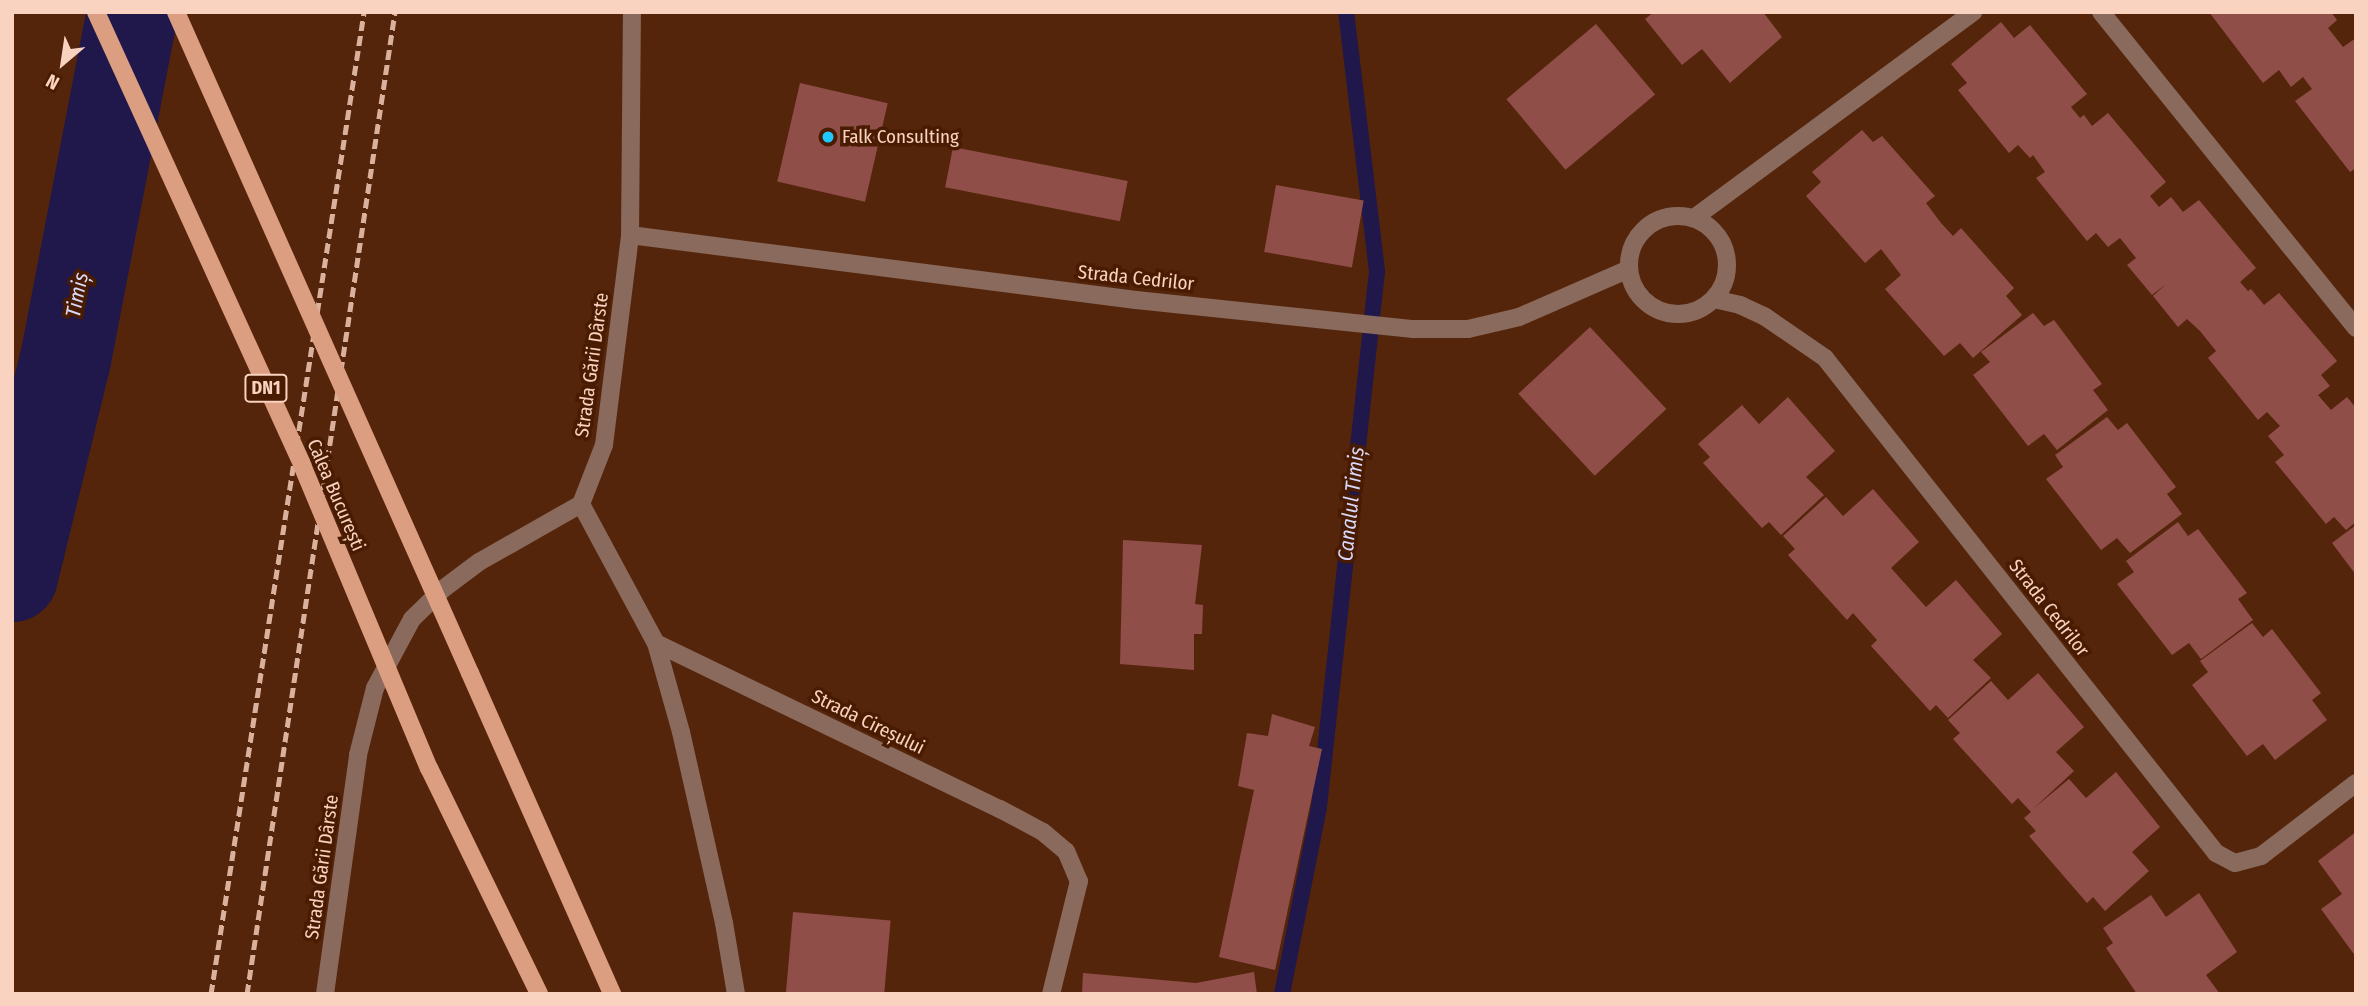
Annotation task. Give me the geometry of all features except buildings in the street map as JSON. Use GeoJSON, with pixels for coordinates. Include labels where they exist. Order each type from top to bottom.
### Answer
{"type":"FeatureCollection","features":[{"type":"Feature","properties":{"kind":"main road","name":"Calea București"},"geometry":{"type":"LineString","coordinates":[[96,12],[302,465],[429,768],[539,994]]}},
{"type":"Feature","properties":{"kind":"main road"},"geometry":{"type":"LineString","coordinates":[[176,12],[612,994]]}},
{"type":"Feature","properties":{"kind":"street","name":"Strada Gării Dârste"},"geometry":{"type":"LineString","coordinates":[[325,994],[358,755],[375,688],[411,619],[443,589],[479,562],[581,503],[604,444],[630,235],[632,12]]}},
{"type":"Feature","properties":{"kind":"street"},"geometry":{"type":"LineString","coordinates":[[1694,218],[1973,12]]}},
{"type":"Feature","properties":{"kind":"street"},"geometry":{"type":"LineString","coordinates":[[2101,12],[2356,328]]}},
{"type":"Feature","properties":{"kind":"street"},"geometry":{"type":"LineString","coordinates":[[1662,218],[1694,218],[1708,226],[1719,238],[1726,253],[1727,269],[1723,285],[1714,299],[1701,309],[1685,314],[1654,308],[1642,298],[1633,284],[1629,269],[1637,238],[1648,226],[1662,218]]}},
{"type":"Feature","properties":{"kind":"street","name":"Strada Cedrilor"},"geometry":{"type":"LineString","coordinates":[[630,235],[1136,300],[1342,319],[1413,329],[1468,329],[1520,317],[1629,269]]}},
{"type":"Feature","properties":{"kind":"street","name":"Strada Cedrilor"},"geometry":{"type":"LineString","coordinates":[[1714,299],[1740,305],[1764,317],[1825,358],[2217,852],[2235,863],[2261,856],[2356,783]]}},
{"type":"Feature","properties":{"kind":"street"},"geometry":{"type":"LineString","coordinates":[[581,503],[656,643],[684,745],[724,923],[736,994]]}},
{"type":"Feature","properties":{"kind":"street","name":"Strada Cireșului"},"geometry":{"type":"LineString","coordinates":[[656,643],[1000,809],[1043,832],[1066,851],[1079,881],[1051,994]]}},
{"type":"Feature","properties":{"kind":"waterway","name":"Timiș"},"geometry":{"type":"LineString","coordinates":[[12,576],[65,359],[132,12]]}},
{"type":"Feature","properties":{"kind":"waterway","name":"Canalul Timiș"},"geometry":{"type":"LineString","coordinates":[[1282,994],[1319,807],[1377,271],[1346,12]]}},
{"type":"Feature","properties":{"kind":"railway"},"geometry":{"type":"LineString","coordinates":[[211,994],[364,12]]}},
{"type":"Feature","properties":{"kind":"railway"},"geometry":{"type":"LineString","coordinates":[[247,994],[395,12]]}},
{"type":"Feature","properties":{"kind":"place","name":"Falk Consulting"},"geometry":{"type":"Point","coordinates":[828,137]}}]}
